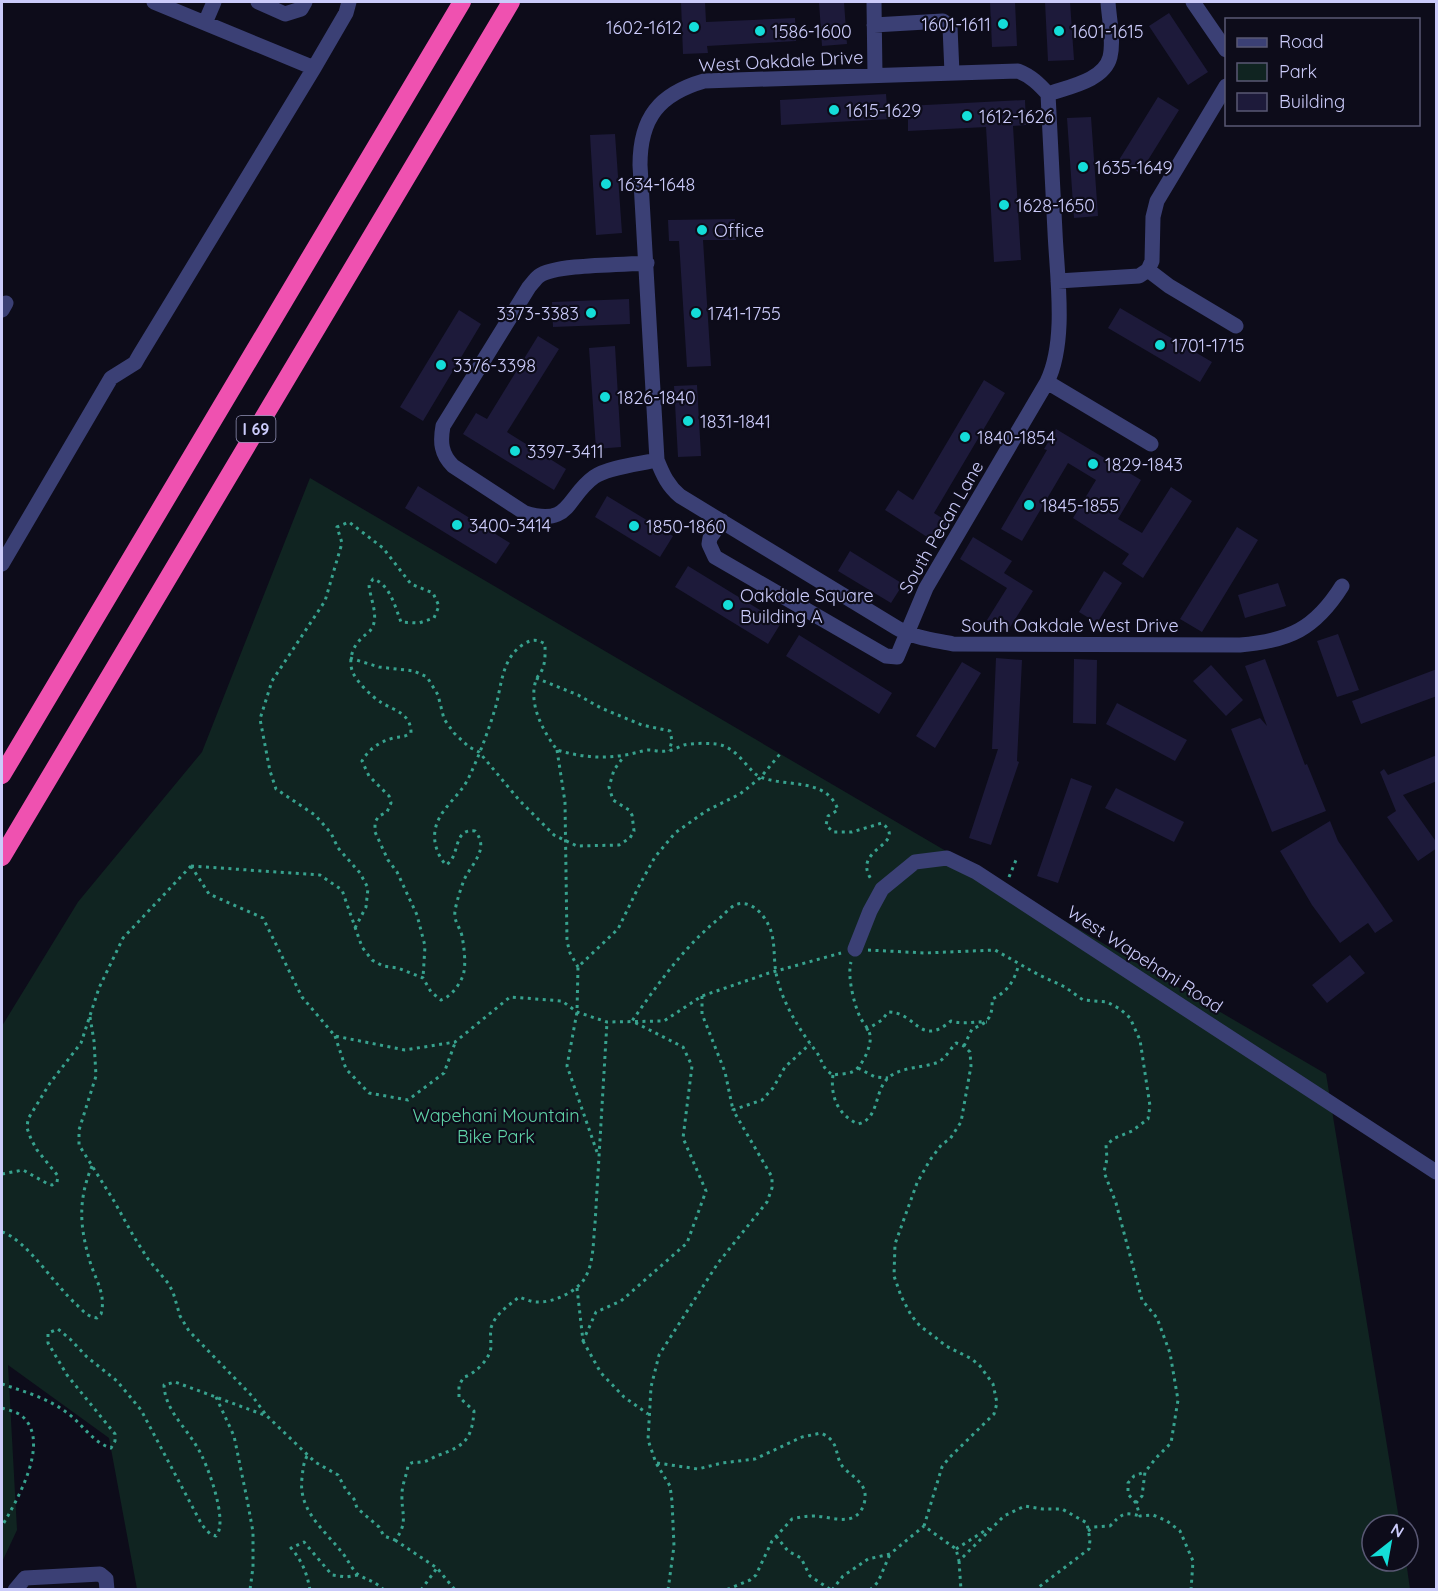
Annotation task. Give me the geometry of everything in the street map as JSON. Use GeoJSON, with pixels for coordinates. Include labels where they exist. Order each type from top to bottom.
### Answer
{"type":"FeatureCollection","features":[{"type":"Feature","properties":{"kind":"highway","name":"I 69"},"geometry":{"type":"LineString","coordinates":[[2,775],[462,2]]}},
{"type":"Feature","properties":{"kind":"highway","name":"I 69"},"geometry":{"type":"LineString","coordinates":[[2,857],[511,2]]}},
{"type":"Feature","properties":{"kind":"street"},"geometry":{"type":"LineString","coordinates":[[154,2],[314,69]]}},
{"type":"Feature","properties":{"kind":"street"},"geometry":{"type":"LineString","coordinates":[[205,23],[214,2]]}},
{"type":"Feature","properties":{"kind":"street"},"geometry":{"type":"LineString","coordinates":[[258,2],[285,14],[301,9],[304,2]]}},
{"type":"Feature","properties":{"kind":"street"},"geometry":{"type":"LineString","coordinates":[[2,564],[111,378],[135,363],[314,69],[346,13],[349,2]]}},
{"type":"Feature","properties":{"kind":"street"},"geometry":{"type":"LineString","coordinates":[[874,2],[875,76],[1018,71],[1027,74],[1048,94],[1091,78],[1101,71],[1110,58],[1108,2]]}},
{"type":"Feature","properties":{"kind":"street"},"geometry":{"type":"LineString","coordinates":[[1193,2],[1225,47]]}},
{"type":"Feature","properties":{"kind":"street"},"geometry":{"type":"LineString","coordinates":[[874,25],[943,21],[950,27],[952,73]]}},
{"type":"Feature","properties":{"kind":"street","name":"West Oakdale Drive"},"geometry":{"type":"LineString","coordinates":[[704,511],[671,489],[663,477],[657,460],[640,144],[646,124],[657,108],[671,95],[684,86],[704,81],[875,76]]}},
{"type":"Feature","properties":{"kind":"street"},"geometry":{"type":"LineString","coordinates":[[1058,281],[1139,276],[1148,270],[1152,261],[1153,217],[1157,201],[1225,89]]}},
{"type":"Feature","properties":{"kind":"street","name":"South Pecan Lane"},"geometry":{"type":"LineString","coordinates":[[722,521],[710,538],[709,544],[716,557],[886,656],[897,657],[926,588],[1047,382],[1053,368],[1058,343],[1058,281],[1048,94]]}},
{"type":"Feature","properties":{"kind":"street"},"geometry":{"type":"LineString","coordinates":[[647,263],[566,268],[540,275],[529,287],[443,426],[441,436],[445,458],[453,466],[525,513],[538,516],[562,513],[595,476],[657,460]]}},
{"type":"Feature","properties":{"kind":"street"},"geometry":{"type":"LineString","coordinates":[[1148,270],[1169,286],[1236,326]]}},
{"type":"Feature","properties":{"kind":"street"},"geometry":{"type":"LineString","coordinates":[[1047,382],[1151,444]]}},
{"type":"Feature","properties":{"kind":"street","name":"South Oakdale West Drive"},"geometry":{"type":"LineString","coordinates":[[704,511],[906,633],[953,644],[1240,645],[1266,643],[1285,638],[1305,627],[1321,613],[1342,586]]}},
{"type":"Feature","properties":{"kind":"street","name":"West Wapehani Road"},"geometry":{"type":"LineString","coordinates":[[855,949],[870,911],[882,889],[915,862],[947,858],[976,872],[1437,1172]]}},
{"type":"Feature","properties":{"kind":"street"},"geometry":{"type":"LineString","coordinates":[[15,1590],[25,1578],[100,1574],[106,1579],[107,1590]]}},
{"type":"Feature","properties":{"kind":"path"},"geometry":{"type":"LineString","coordinates":[[355,928],[366,907],[368,888],[360,873],[338,848],[331,833],[315,815],[276,789],[270,771],[260,719],[272,681],[325,601],[342,543],[337,527],[349,522],[383,548],[411,584],[433,593],[439,606],[434,618],[419,622],[401,622],[387,588],[381,582],[373,579],[369,585],[375,614],[373,625],[369,633],[360,639],[350,658],[352,671],[359,681],[380,702],[403,714],[411,725],[411,733],[404,738],[395,737],[379,743],[368,751],[362,761],[369,776],[388,796],[391,803],[387,812],[375,822],[375,832],[417,915],[424,946],[423,978],[431,992],[441,999],[449,997],[464,976],[462,935],[456,924],[455,912],[465,878],[479,858],[479,836],[475,831],[464,832],[458,840],[452,860],[447,865],[438,855],[435,832],[445,808],[459,794],[468,780],[496,707],[501,679],[512,654],[531,640],[539,639],[545,644],[546,656],[542,671],[536,678],[534,699],[538,717],[557,750],[565,802],[567,941],[570,953],[578,967],[578,1012],[567,1066],[598,1153]]}},
{"type":"Feature","properties":{"kind":"path"},"geometry":{"type":"LineString","coordinates":[[350,658],[379,667],[414,671],[427,677],[438,695],[444,719],[454,733],[469,747],[479,752],[520,801],[554,835],[577,846],[619,845],[630,838],[634,831],[632,815],[629,810],[613,800],[609,787],[614,770],[625,755]]}},
{"type":"Feature","properties":{"kind":"path"},"geometry":{"type":"LineString","coordinates":[[536,678],[642,725],[670,732],[672,741],[669,751]]}},
{"type":"Feature","properties":{"kind":"path"},"geometry":{"type":"LineString","coordinates":[[557,750],[577,756],[600,758],[646,750],[669,751],[685,745],[719,744],[736,753],[760,778],[802,784],[830,795],[838,810],[828,816],[826,825],[834,832],[852,832],[882,824],[886,827],[890,834],[888,840],[867,861],[866,868],[870,878],[882,889]]}},
{"type":"Feature","properties":{"kind":"path"},"geometry":{"type":"LineString","coordinates":[[578,967],[618,929],[650,866],[675,833],[706,811],[740,794],[760,778],[780,754]]}},
{"type":"Feature","properties":{"kind":"path"},"geometry":{"type":"LineString","coordinates":[[191,866],[320,875],[342,890],[362,946],[372,960],[383,966],[398,968],[423,978]]}},
{"type":"Feature","properties":{"kind":"path"},"geometry":{"type":"LineString","coordinates":[[2,1174],[23,1170],[48,1184],[52,1185],[57,1182],[58,1176],[30,1138],[27,1128],[28,1119],[50,1083],[81,1043],[99,988],[123,938],[191,866]]}},
{"type":"Feature","properties":{"kind":"path"},"geometry":{"type":"LineString","coordinates":[[191,866],[209,894],[263,918],[302,998],[335,1036],[345,1069],[369,1092],[408,1100],[444,1073],[455,1042]]}},
{"type":"Feature","properties":{"kind":"path"},"geometry":{"type":"LineString","coordinates":[[632,1021],[675,962],[712,924],[736,905],[747,904],[756,908],[767,922],[772,934],[776,971],[792,1018],[820,1057],[821,1064],[833,1075],[852,1073],[858,1068],[870,1041],[870,1035],[858,1013],[850,982],[849,970],[855,949]]}},
{"type":"Feature","properties":{"kind":"path"},"geometry":{"type":"LineString","coordinates":[[335,1036],[405,1050],[455,1042],[510,997],[562,1001],[578,1012],[607,1022],[664,1021],[702,996],[776,971],[855,949],[925,953],[995,950],[1065,987],[1083,1000],[1107,1002],[1120,1009],[1130,1018],[1140,1040],[1150,1106],[1148,1119],[1106,1145],[1107,1159],[1104,1172],[1116,1203],[1142,1300],[1157,1317],[1170,1353],[1178,1400],[1171,1443],[1146,1472],[1142,1496],[1136,1503]]}},
{"type":"Feature","properties":{"kind":"path"},"geometry":{"type":"LineString","coordinates":[[964,1046],[972,1029],[987,1022],[991,1015],[992,999],[1005,992],[1014,979],[1019,963]]}},
{"type":"Feature","properties":{"kind":"path"},"geometry":{"type":"LineString","coordinates":[[669,1590],[674,1546],[672,1501],[670,1486],[656,1463],[648,1440],[651,1387],[659,1356],[718,1263],[766,1202],[772,1188],[772,1177],[733,1110],[725,1072],[702,1014],[702,996]]}},
{"type":"Feature","properties":{"kind":"path"},"geometry":{"type":"LineString","coordinates":[[866,1030],[882,1020],[888,1011],[899,1012],[920,1030],[932,1031],[943,1028],[951,1021],[962,1024],[987,1022]]}},
{"type":"Feature","properties":{"kind":"path"},"geometry":{"type":"LineString","coordinates":[[90,1017],[96,1076],[83,1113],[78,1137],[79,1145],[148,1259],[168,1282],[180,1316],[189,1331],[253,1397],[267,1416],[307,1455],[338,1475],[354,1499],[357,1508],[379,1527],[384,1536],[395,1540],[437,1568],[455,1590]]}},
{"type":"Feature","properties":{"kind":"path"},"geometry":{"type":"LineString","coordinates":[[583,1341],[596,1312],[621,1301],[687,1243],[706,1191],[683,1138],[692,1066],[683,1047],[632,1021]]}},
{"type":"Feature","properties":{"kind":"path"},"geometry":{"type":"LineString","coordinates":[[395,1540],[402,1532],[404,1517],[402,1493],[408,1465],[413,1461],[422,1462],[458,1448],[468,1437],[473,1424],[474,1411],[459,1397],[459,1385],[464,1377],[471,1375],[487,1359],[491,1350],[492,1327],[500,1313],[519,1297],[539,1303],[559,1297],[577,1288],[586,1277],[592,1254],[607,1022]]}},
{"type":"Feature","properties":{"kind":"path"},"geometry":{"type":"LineString","coordinates":[[776,1536],[788,1551],[801,1558],[810,1576],[831,1590],[843,1576],[868,1559],[890,1554],[924,1526],[942,1467],[994,1414],[998,1403],[993,1384],[980,1366],[920,1326],[901,1296],[894,1276],[895,1244],[917,1183],[930,1160],[942,1144],[951,1139],[961,1122],[971,1066],[970,1052],[964,1046],[956,1043],[939,1062],[907,1070],[888,1078],[875,1077],[858,1068]]}},
{"type":"Feature","properties":{"kind":"path"},"geometry":{"type":"LineString","coordinates":[[733,1110],[762,1100],[773,1088],[785,1067],[810,1044]]}},
{"type":"Feature","properties":{"kind":"path"},"geometry":{"type":"LineString","coordinates":[[833,1075],[831,1087],[837,1105],[842,1114],[858,1124],[866,1122],[872,1115],[882,1086],[888,1078]]}},
{"type":"Feature","properties":{"kind":"path"},"geometry":{"type":"LineString","coordinates":[[2,1232],[7,1233],[21,1245],[64,1294],[88,1314],[97,1318],[101,1314],[103,1299],[100,1284],[87,1252],[81,1209],[85,1182],[92,1166]]}},
{"type":"Feature","properties":{"kind":"path"},"geometry":{"type":"LineString","coordinates":[[577,1288],[583,1341],[601,1373],[624,1397],[648,1414]]}},
{"type":"Feature","properties":{"kind":"path"},"geometry":{"type":"LineString","coordinates":[[2,1384],[63,1409],[100,1444],[111,1448],[115,1441],[115,1434],[67,1375],[48,1343],[48,1332],[58,1329],[87,1357],[117,1381],[141,1410],[202,1525],[210,1534],[216,1536],[221,1526],[216,1495],[198,1448],[164,1396],[164,1385],[175,1382],[267,1416]]}},
{"type":"Feature","properties":{"kind":"path"},"geometry":{"type":"LineString","coordinates":[[216,1397],[234,1436],[253,1532],[253,1567],[250,1590]]}},
{"type":"Feature","properties":{"kind":"path"},"geometry":{"type":"LineString","coordinates":[[2,1408],[24,1418],[32,1432],[33,1448],[20,1495],[2,1526]]}},
{"type":"Feature","properties":{"kind":"path"},"geometry":{"type":"LineString","coordinates":[[656,1463],[698,1469],[755,1459],[812,1434],[825,1435],[837,1446],[838,1456],[844,1469],[865,1489],[862,1509],[854,1517],[846,1520],[818,1516],[792,1519],[776,1536],[756,1575],[726,1590]]}},
{"type":"Feature","properties":{"kind":"path"},"geometry":{"type":"LineString","coordinates":[[307,1455],[300,1487],[302,1498],[319,1527],[341,1551],[358,1575]]}},
{"type":"Feature","properties":{"kind":"path"},"geometry":{"type":"LineString","coordinates":[[1140,1516],[1136,1503],[1128,1494],[1128,1483],[1134,1476],[1146,1472]]}},
{"type":"Feature","properties":{"kind":"path"},"geometry":{"type":"LineString","coordinates":[[959,1561],[1004,1516],[1025,1506],[1062,1509],[1087,1523],[1089,1549],[1035,1590]]}},
{"type":"Feature","properties":{"kind":"path"},"geometry":{"type":"LineString","coordinates":[[1088,1531],[1094,1527],[1110,1526],[1118,1517],[1130,1513],[1140,1516],[1153,1515],[1167,1521],[1180,1531],[1193,1561],[1191,1590]]}},
{"type":"Feature","properties":{"kind":"path"},"geometry":{"type":"LineString","coordinates":[[924,1526],[956,1549],[961,1590]]}},
{"type":"Feature","properties":{"kind":"path"},"geometry":{"type":"LineString","coordinates":[[956,1549],[993,1526]]}},
{"type":"Feature","properties":{"kind":"path"},"geometry":{"type":"LineString","coordinates":[[310,1590],[308,1575],[301,1560],[291,1548],[304,1542],[332,1575],[346,1577],[358,1575],[374,1581],[384,1590]]}},
{"type":"Feature","properties":{"kind":"path"},"geometry":{"type":"LineString","coordinates":[[870,1590],[878,1582],[890,1554]]}},
{"type":"Feature","properties":{"kind":"path"},"geometry":{"type":"LineString","coordinates":[[421,1590],[437,1568]]}},
{"type":"Feature","properties":{"kind":"green space","name":"Wapehani Mountain Bike Park"},"geometry":{"type":"Polygon","coordinates":[[[310,478],[1326,1074],[1398,1513],[1360,1513],[1360,1573],[1408,1573],[1410,1589],[137,1589],[109,1438],[8,1365],[17,1530],[2,1562],[2,1026],[78,902],[202,752],[310,478]]]}},
{"type":"Feature","properties":{"kind":"building"},"geometry":{"type":"Polygon","coordinates":[[[681,2],[705,2],[706,22],[795,18],[796,41],[707,46],[708,53],[683,54],[681,2]]]}},
{"type":"Feature","properties":{"kind":"building"},"geometry":{"type":"Polygon","coordinates":[[[819,2],[844,2],[847,44],[822,46],[819,2]]]}},
{"type":"Feature","properties":{"kind":"building","name":"1601-1611"},"geometry":{"type":"Polygon","coordinates":[[[990,2],[1015,2],[1017,46],[992,47],[990,2]]]}},
{"type":"Feature","properties":{"kind":"building","name":"1601-1615"},"geometry":{"type":"Polygon","coordinates":[[[1045,2],[1070,2],[1074,60],[1048,61],[1045,2]]]}},
{"type":"Feature","properties":{"kind":"building"},"geometry":{"type":"Polygon","coordinates":[[[1169,13],[1208,72],[1188,85],[1149,26],[1169,13]]]}},
{"type":"Feature","properties":{"kind":"building"},"geometry":{"type":"Polygon","coordinates":[[[886,94],[887,107],[1025,100],[1026,125],[1013,126],[1021,260],[994,262],[986,127],[908,131],[908,118],[781,125],[780,100],[886,94]]]}},
{"type":"Feature","properties":{"kind":"building"},"geometry":{"type":"Polygon","coordinates":[[[1158,97],[1179,110],[1140,173],[1119,160],[1158,97]]]}},
{"type":"Feature","properties":{"kind":"building","name":"1635-1649"},"geometry":{"type":"Polygon","coordinates":[[[1091,117],[1098,216],[1074,218],[1067,118],[1091,117]]]}},
{"type":"Feature","properties":{"kind":"building","name":"1634-1648"},"geometry":{"type":"Polygon","coordinates":[[[615,134],[622,233],[596,235],[590,135],[615,134]]]}},
{"type":"Feature","properties":{"kind":"building"},"geometry":{"type":"Polygon","coordinates":[[[735,219],[736,240],[703,240],[711,366],[687,367],[679,241],[669,241],[668,220],[735,219]]]}},
{"type":"Feature","properties":{"kind":"building","name":"3373-3383"},"geometry":{"type":"Polygon","coordinates":[[[629,299],[630,324],[553,327],[552,302],[629,299]]]}},
{"type":"Feature","properties":{"kind":"building","name":"1701-1715"},"geometry":{"type":"Polygon","coordinates":[[[1120,308],[1212,362],[1200,382],[1108,328],[1120,308]]]}},
{"type":"Feature","properties":{"kind":"building","name":"3376-3398"},"geometry":{"type":"Polygon","coordinates":[[[459,310],[481,324],[423,421],[400,407],[459,310]]]}},
{"type":"Feature","properties":{"kind":"building"},"geometry":{"type":"Polygon","coordinates":[[[538,336],[559,349],[507,432],[566,469],[554,490],[463,434],[476,413],[487,419],[538,336]]]}},
{"type":"Feature","properties":{"kind":"building","name":"1826-1840"},"geometry":{"type":"Polygon","coordinates":[[[615,346],[621,447],[596,449],[589,348],[615,346]]]}},
{"type":"Feature","properties":{"kind":"building"},"geometry":{"type":"Polygon","coordinates":[[[984,380],[1005,393],[934,513],[948,522],[935,542],[885,510],[898,490],[913,500],[984,380]]]}},
{"type":"Feature","properties":{"kind":"building","name":"1831-1841"},"geometry":{"type":"Polygon","coordinates":[[[697,385],[701,456],[678,457],[674,386],[697,385]]]}},
{"type":"Feature","properties":{"kind":"building"},"geometry":{"type":"Polygon","coordinates":[[[1056,429],[1141,480],[1118,519],[1142,533],[1171,487],[1192,501],[1143,578],[1122,564],[1129,554],[1073,518],[1096,480],[1068,463],[1022,541],[1001,529],[1047,450],[1044,449],[1056,429]]]}},
{"type":"Feature","properties":{"kind":"building","name":"3400-3414"},"geometry":{"type":"Polygon","coordinates":[[[418,486],[510,543],[496,564],[405,508],[418,486]]]}},
{"type":"Feature","properties":{"kind":"building","name":"1850-1860"},"geometry":{"type":"Polygon","coordinates":[[[607,496],[673,536],[660,557],[595,517],[607,496]]]}},
{"type":"Feature","properties":{"kind":"building"},"geometry":{"type":"Polygon","coordinates":[[[1237,527],[1258,540],[1202,632],[1180,619],[1237,527]]]}},
{"type":"Feature","properties":{"kind":"building"},"geometry":{"type":"Polygon","coordinates":[[[973,537],[1012,561],[1004,573],[1033,591],[1007,632],[987,620],[1007,588],[960,559],[973,537]]]}},
{"type":"Feature","properties":{"kind":"building"},"geometry":{"type":"Polygon","coordinates":[[[850,551],[903,584],[891,603],[838,571],[850,551]]]}},
{"type":"Feature","properties":{"kind":"building","name":"Oakdale Square Building A"},"geometry":{"type":"Polygon","coordinates":[[[688,566],[781,623],[768,644],[675,587],[688,566]]]}},
{"type":"Feature","properties":{"kind":"building"},"geometry":{"type":"Polygon","coordinates":[[[1104,571],[1122,583],[1097,623],[1079,612],[1104,571]]]}},
{"type":"Feature","properties":{"kind":"building"},"geometry":{"type":"Polygon","coordinates":[[[1278,583],[1286,606],[1245,618],[1238,595],[1278,583]]]}},
{"type":"Feature","properties":{"kind":"building"},"geometry":{"type":"Polygon","coordinates":[[[1338,634],[1359,690],[1337,697],[1317,641],[1338,634]]]}},
{"type":"Feature","properties":{"kind":"building"},"geometry":{"type":"Polygon","coordinates":[[[799,635],[892,693],[879,714],[786,656],[799,635]]]}},
{"type":"Feature","properties":{"kind":"building"},"geometry":{"type":"Polygon","coordinates":[[[996,658],[1022,660],[1017,761],[1019,762],[991,845],[969,838],[998,749],[992,749],[996,658]]]}},
{"type":"Feature","properties":{"kind":"building"},"geometry":{"type":"Polygon","coordinates":[[[1074,659],[1097,660],[1096,724],[1073,723],[1074,659]]]}},
{"type":"Feature","properties":{"kind":"building"},"geometry":{"type":"Polygon","coordinates":[[[1265,659],[1305,765],[1307,764],[1326,811],[1272,832],[1231,729],[1260,718],[1267,726],[1245,666],[1265,659]]]}},
{"type":"Feature","properties":{"kind":"building"},"geometry":{"type":"Polygon","coordinates":[[[962,662],[981,673],[935,748],[916,736],[962,662]]]}},
{"type":"Feature","properties":{"kind":"building"},"geometry":{"type":"Polygon","coordinates":[[[1211,665],[1243,700],[1226,716],[1193,681],[1211,665]]]}},
{"type":"Feature","properties":{"kind":"building"},"geometry":{"type":"Polygon","coordinates":[[[1437,669],[1437,696],[1361,724],[1352,701],[1437,669]]]}},
{"type":"Feature","properties":{"kind":"building"},"geometry":{"type":"Polygon","coordinates":[[[1117,703],[1187,740],[1175,761],[1106,724],[1117,703]]]}},
{"type":"Feature","properties":{"kind":"building"},"geometry":{"type":"Polygon","coordinates":[[[1437,755],[1437,781],[1403,795],[1437,843],[1437,848],[1418,861],[1387,817],[1396,811],[1380,772],[1384,769],[1388,775],[1437,755]]]}},
{"type":"Feature","properties":{"kind":"building"},"geometry":{"type":"Polygon","coordinates":[[[1071,778],[1092,786],[1058,883],[1037,876],[1071,778]]]}},
{"type":"Feature","properties":{"kind":"building"},"geometry":{"type":"Polygon","coordinates":[[[1116,788],[1184,822],[1174,842],[1105,808],[1116,788]]]}},
{"type":"Feature","properties":{"kind":"building"},"geometry":{"type":"Polygon","coordinates":[[[1330,821],[1338,841],[1393,921],[1375,933],[1368,923],[1340,943],[1312,905],[1280,851],[1330,821]]]}},
{"type":"Feature","properties":{"kind":"building"},"geometry":{"type":"Polygon","coordinates":[[[1350,955],[1365,973],[1327,1003],[1312,985],[1350,955]]]}},
{"type":"Feature","properties":{"kind":"place","name":"1601-1611"},"geometry":{"type":"Point","coordinates":[1003,24]}},
{"type":"Feature","properties":{"kind":"place","name":"1602-1612"},"geometry":{"type":"Point","coordinates":[694,27]}},
{"type":"Feature","properties":{"kind":"place","name":"1586-1600"},"geometry":{"type":"Point","coordinates":[760,31]}},
{"type":"Feature","properties":{"kind":"place","name":"1601-1615"},"geometry":{"type":"Point","coordinates":[1059,31]}},
{"type":"Feature","properties":{"kind":"place","name":"1615-1629"},"geometry":{"type":"Point","coordinates":[834,110]}},
{"type":"Feature","properties":{"kind":"place","name":"1612-1626"},"geometry":{"type":"Point","coordinates":[967,116]}},
{"type":"Feature","properties":{"kind":"place","name":"1635-1649"},"geometry":{"type":"Point","coordinates":[1083,167]}},
{"type":"Feature","properties":{"kind":"place","name":"1634-1648"},"geometry":{"type":"Point","coordinates":[606,184]}},
{"type":"Feature","properties":{"kind":"place","name":"1628-1650"},"geometry":{"type":"Point","coordinates":[1004,205]}},
{"type":"Feature","properties":{"kind":"place","name":"Office"},"geometry":{"type":"Point","coordinates":[702,230]}},
{"type":"Feature","properties":{"kind":"place","name":"3373-3383"},"geometry":{"type":"Point","coordinates":[591,313]}},
{"type":"Feature","properties":{"kind":"place","name":"1741-1755"},"geometry":{"type":"Point","coordinates":[696,313]}},
{"type":"Feature","properties":{"kind":"place","name":"1701-1715"},"geometry":{"type":"Point","coordinates":[1160,345]}},
{"type":"Feature","properties":{"kind":"place","name":"3376-3398"},"geometry":{"type":"Point","coordinates":[441,365]}},
{"type":"Feature","properties":{"kind":"place","name":"1826-1840"},"geometry":{"type":"Point","coordinates":[605,397]}},
{"type":"Feature","properties":{"kind":"place","name":"1831-1841"},"geometry":{"type":"Point","coordinates":[688,421]}},
{"type":"Feature","properties":{"kind":"place","name":"1840-1854"},"geometry":{"type":"Point","coordinates":[965,437]}},
{"type":"Feature","properties":{"kind":"place","name":"3397-3411"},"geometry":{"type":"Point","coordinates":[515,451]}},
{"type":"Feature","properties":{"kind":"place","name":"1829-1843"},"geometry":{"type":"Point","coordinates":[1093,464]}},
{"type":"Feature","properties":{"kind":"place","name":"1845-1855"},"geometry":{"type":"Point","coordinates":[1029,505]}},
{"type":"Feature","properties":{"kind":"place","name":"3400-3414"},"geometry":{"type":"Point","coordinates":[457,525]}},
{"type":"Feature","properties":{"kind":"place","name":"1850-1860"},"geometry":{"type":"Point","coordinates":[634,526]}},
{"type":"Feature","properties":{"kind":"place","name":"Oakdale Square Building A"},"geometry":{"type":"Point","coordinates":[728,605]}}]}
